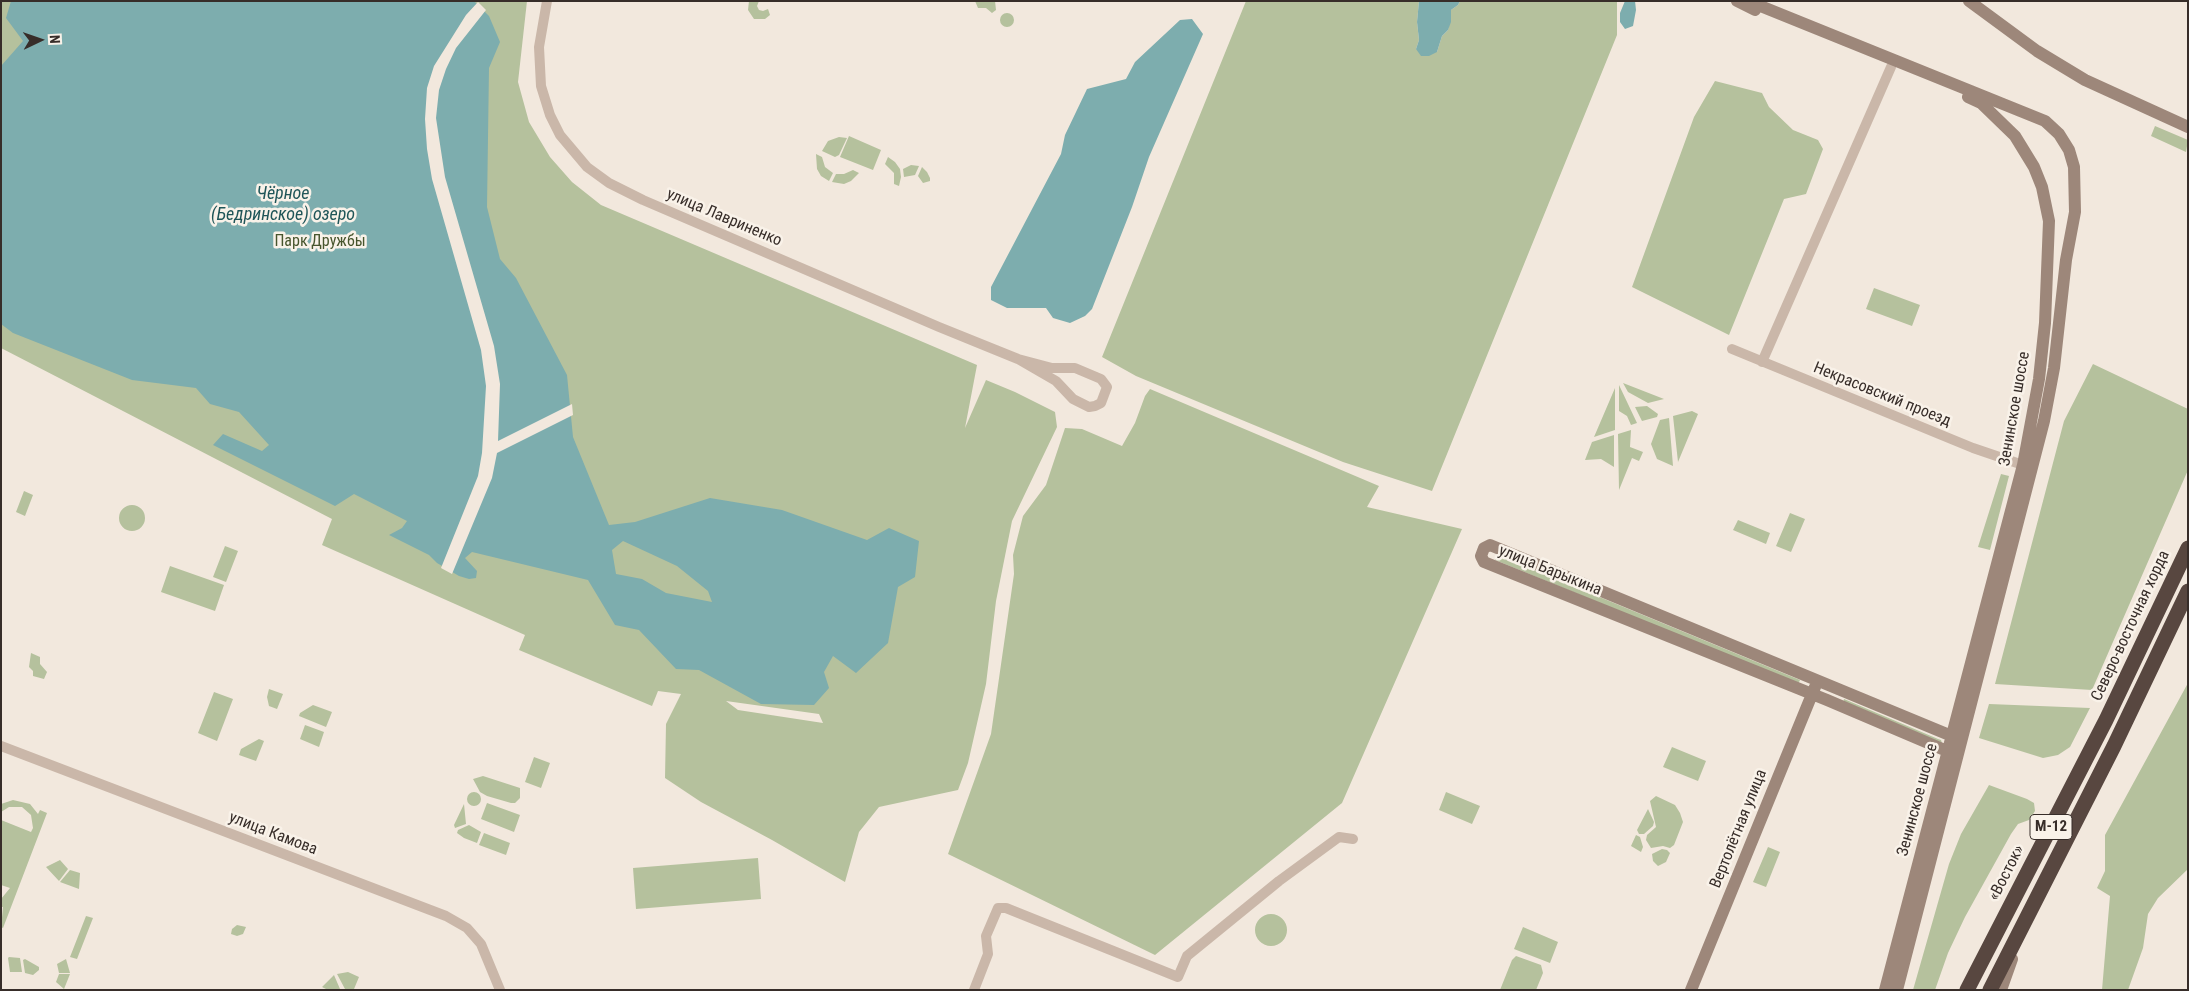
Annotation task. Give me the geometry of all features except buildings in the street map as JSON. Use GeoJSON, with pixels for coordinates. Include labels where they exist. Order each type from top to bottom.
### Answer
{"type":"FeatureCollection","features":[{"type":"Feature","properties":{"kind":"highway","name":"Северо-восточная хорда"},"geometry":{"type":"LineString","coordinates":[[2106,720],[2188,548]]}},
{"type":"Feature","properties":{"kind":"highway","name":"М-12"},"geometry":{"type":"LineString","coordinates":[[1990,990],[2114,746],[2188,591]]}},
{"type":"Feature","properties":{"kind":"highway","name":"«Восток»"},"geometry":{"type":"LineString","coordinates":[[1968,990],[2106,720]]}},
{"type":"Feature","properties":{"kind":"main road","name":"Зенинское шоссе"},"geometry":{"type":"LineString","coordinates":[[1737,1],[1981,104],[2015,136],[2034,167],[2042,187],[2048,221],[2045,323],[2039,379],[2023,465],[1956,738]]}},
{"type":"Feature","properties":{"kind":"main road","name":"Зенинское шоссе"},"geometry":{"type":"LineString","coordinates":[[1748,1],[2044,121],[2059,134],[2072,158],[2076,188],[2075,212],[2066,260],[2054,368],[2044,421],[1885,990]]}},
{"type":"Feature","properties":{"kind":"main road"},"geometry":{"type":"LineString","coordinates":[[1969,1],[2037,51],[2085,80],[2188,127]]}},
{"type":"Feature","properties":{"kind":"main road","name":"улица Барыкина"},"geometry":{"type":"LineString","coordinates":[[1952,753],[1812,694],[1484,562],[1481,556],[1484,548],[1490,546],[1956,738]]}},
{"type":"Feature","properties":{"kind":"main road","name":"Вертолётная улица"},"geometry":{"type":"LineString","coordinates":[[1691,990],[1818,680]]}},
{"type":"Feature","properties":{"kind":"main road"},"geometry":{"type":"LineString","coordinates":[[1896,990],[1952,753]]}},
{"type":"Feature","properties":{"kind":"main road"},"geometry":{"type":"LineString","coordinates":[[2001,990],[2023,925]]}},
{"type":"Feature","properties":{"kind":"street","name":"улица Лавриненко"},"geometry":{"type":"LineString","coordinates":[[547,1],[539,47],[541,86],[550,115],[560,135],[587,167],[609,183],[643,200],[1018,359]]}},
{"type":"Feature","properties":{"kind":"street"},"geometry":{"type":"LineString","coordinates":[[1762,362],[1890,67]]}},
{"type":"Feature","properties":{"kind":"street","name":"Некрасовский проезд"},"geometry":{"type":"LineString","coordinates":[[1732,349],[1973,448],[2023,465]]}},
{"type":"Feature","properties":{"kind":"street"},"geometry":{"type":"LineString","coordinates":[[1018,359],[1052,368],[1075,368],[1101,379],[1105,383],[1106,390],[1101,403],[1092,407],[1073,399],[1056,381],[1018,359]]}},
{"type":"Feature","properties":{"kind":"street","name":"улица Камова"},"geometry":{"type":"LineString","coordinates":[[1,746],[446,916],[467,928],[481,944],[500,990]]}},
{"type":"Feature","properties":{"kind":"street"},"geometry":{"type":"LineString","coordinates":[[974,990],[988,954],[986,936],[998,908],[1006,908],[1178,977],[1187,956],[1279,881],[1339,837],[1353,839]]}},
{"type":"Feature","properties":{"kind":"green space","name":"Парк Дружбы"},"geometry":{"type":"Polygon","coordinates":[[[1,1],[527,1],[518,82],[529,122],[550,157],[572,182],[601,205],[977,365],[965,428],[986,380],[1055,412],[1057,427],[1012,521],[996,601],[986,684],[968,763],[958,790],[879,807],[859,832],[845,882],[701,802],[665,778],[666,724],[681,694],[658,691],[652,706],[519,650],[525,635],[322,545],[332,519],[1,348],[1,1]],[[726,701],[738,710],[823,723],[819,714],[726,701]]]}},
{"type":"Feature","properties":{"kind":"green space"},"geometry":{"type":"Polygon","coordinates":[[[749,1],[759,1],[757,6],[759,10],[768,9],[770,15],[765,19],[754,19],[748,10],[749,1]]]}},
{"type":"Feature","properties":{"kind":"green space"},"geometry":{"type":"Polygon","coordinates":[[[975,1],[995,1],[996,10],[992,13],[986,8],[978,8],[975,1]]]}},
{"type":"Feature","properties":{"kind":"green space"},"geometry":{"type":"Polygon","coordinates":[[[1246,1],[1419,1],[1417,22],[1419,40],[1416,49],[1437,52],[1442,36],[1448,30],[1451,10],[1460,1],[1617,2],[1617,35],[1432,491],[1343,462],[1136,376],[1102,357],[1246,1]]]}},
{"type":"Feature","properties":{"kind":"green space"},"geometry":{"type":"Polygon","coordinates":[[[1004,13],[1010,13],[1014,20],[1010,27],[1004,27],[1000,23],[1000,17],[1004,13]]]}},
{"type":"Feature","properties":{"kind":"green space"},"geometry":{"type":"Polygon","coordinates":[[[1715,81],[1762,93],[1769,107],[1793,130],[1818,140],[1823,149],[1806,194],[1784,199],[1729,335],[1632,287],[1694,117],[1715,81]]]}},
{"type":"Feature","properties":{"kind":"green space"},"geometry":{"type":"Polygon","coordinates":[[[2155,126],[2188,140],[2186,152],[2151,136],[2155,126]]]}},
{"type":"Feature","properties":{"kind":"green space"},"geometry":{"type":"Polygon","coordinates":[[[849,136],[881,150],[873,170],[840,157],[849,136]]]}},
{"type":"Feature","properties":{"kind":"green space"},"geometry":{"type":"Polygon","coordinates":[[[839,137],[847,138],[839,155],[835,157],[822,151],[828,141],[839,137]]]}},
{"type":"Feature","properties":{"kind":"green space"},"geometry":{"type":"Polygon","coordinates":[[[816,154],[822,157],[825,167],[833,173],[829,181],[821,176],[817,169],[816,154]]]}},
{"type":"Feature","properties":{"kind":"green space"},"geometry":{"type":"Polygon","coordinates":[[[888,157],[900,169],[899,186],[894,184],[894,173],[885,164],[888,157]]]}},
{"type":"Feature","properties":{"kind":"green space"},"geometry":{"type":"Polygon","coordinates":[[[911,165],[919,166],[915,175],[904,177],[903,169],[911,165]]]}},
{"type":"Feature","properties":{"kind":"green space"},"geometry":{"type":"Polygon","coordinates":[[[922,167],[927,172],[930,181],[923,183],[918,176],[922,167]]]}},
{"type":"Feature","properties":{"kind":"green space"},"geometry":{"type":"Polygon","coordinates":[[[853,170],[859,173],[851,181],[844,184],[832,182],[836,174],[844,174],[853,170]]]}},
{"type":"Feature","properties":{"kind":"green space"},"geometry":{"type":"Polygon","coordinates":[[[1874,288],[1920,305],[1912,326],[1866,309],[1874,288]]]}},
{"type":"Feature","properties":{"kind":"green space"},"geometry":{"type":"Polygon","coordinates":[[[2093,364],[2188,409],[2188,470],[2092,690],[1995,684],[2064,421],[2093,364]]]}},
{"type":"Feature","properties":{"kind":"green space"},"geometry":{"type":"Polygon","coordinates":[[[1623,383],[1664,399],[1648,403],[1628,392],[1623,383]]]}},
{"type":"Feature","properties":{"kind":"green space"},"geometry":{"type":"Polygon","coordinates":[[[1619,385],[1637,423],[1631,425],[1627,416],[1619,411],[1619,385]]]}},
{"type":"Feature","properties":{"kind":"green space"},"geometry":{"type":"Polygon","coordinates":[[[1615,388],[1615,430],[1594,437],[1615,388]]]}},
{"type":"Feature","properties":{"kind":"green space"},"geometry":{"type":"Polygon","coordinates":[[[1150,389],[1379,486],[1367,507],[1462,529],[1342,803],[1155,955],[948,854],[991,734],[1014,574],[1013,555],[1023,516],[1046,485],[1065,428],[1082,429],[1122,446],[1135,423],[1145,396],[1150,389]]]}},
{"type":"Feature","properties":{"kind":"green space"},"geometry":{"type":"Polygon","coordinates":[[[1647,406],[1658,414],[1657,417],[1642,421],[1635,407],[1647,406]]]}},
{"type":"Feature","properties":{"kind":"green space"},"geometry":{"type":"Polygon","coordinates":[[[1692,411],[1698,414],[1678,462],[1673,416],[1692,411]]]}},
{"type":"Feature","properties":{"kind":"green space"},"geometry":{"type":"Polygon","coordinates":[[[1669,418],[1673,466],[1657,459],[1651,444],[1660,420],[1669,418]]]}},
{"type":"Feature","properties":{"kind":"green space"},"geometry":{"type":"Polygon","coordinates":[[[1631,430],[1630,447],[1643,452],[1639,461],[1632,458],[1619,490],[1618,434],[1631,430]]]}},
{"type":"Feature","properties":{"kind":"green space"},"geometry":{"type":"Polygon","coordinates":[[[1614,435],[1614,467],[1601,459],[1585,460],[1592,442],[1614,435]]]}},
{"type":"Feature","properties":{"kind":"green space"},"geometry":{"type":"Polygon","coordinates":[[[2001,474],[2009,476],[1990,550],[1978,547],[2001,474]]]}},
{"type":"Feature","properties":{"kind":"green space"},"geometry":{"type":"Polygon","coordinates":[[[24,491],[33,495],[25,516],[16,512],[24,491]]]}},
{"type":"Feature","properties":{"kind":"green space"},"geometry":{"type":"Polygon","coordinates":[[[132,505],[141,509],[145,518],[141,527],[132,531],[123,527],[119,518],[123,509],[132,505]]]}},
{"type":"Feature","properties":{"kind":"green space"},"geometry":{"type":"Polygon","coordinates":[[[1790,513],[1805,519],[1791,552],[1776,546],[1790,513]]]}},
{"type":"Feature","properties":{"kind":"green space"},"geometry":{"type":"Polygon","coordinates":[[[1738,520],[1770,533],[1766,544],[1733,530],[1738,520]]]}},
{"type":"Feature","properties":{"kind":"green space"},"geometry":{"type":"Polygon","coordinates":[[[225,546],[238,551],[226,582],[213,577],[225,546]]]}},
{"type":"Feature","properties":{"kind":"green space"},"geometry":{"type":"Polygon","coordinates":[[[1498,555],[1800,680],[1798,684],[1495,560],[1498,555]]]}},
{"type":"Feature","properties":{"kind":"green space"},"geometry":{"type":"Polygon","coordinates":[[[170,566],[224,585],[215,611],[161,592],[170,566]]]}},
{"type":"Feature","properties":{"kind":"green space"},"geometry":{"type":"Polygon","coordinates":[[[31,653],[40,657],[40,664],[47,672],[44,679],[33,676],[33,671],[29,667],[31,653]]]}},
{"type":"Feature","properties":{"kind":"green space"},"geometry":{"type":"Polygon","coordinates":[[[2188,683],[2188,869],[2158,898],[2148,914],[2143,948],[2128,990],[2102,990],[2110,896],[2097,888],[2105,871],[2105,835],[2188,683]]]}},
{"type":"Feature","properties":{"kind":"green space"},"geometry":{"type":"Polygon","coordinates":[[[269,689],[283,694],[277,709],[269,706],[267,697],[269,689]]]}},
{"type":"Feature","properties":{"kind":"green space"},"geometry":{"type":"Polygon","coordinates":[[[214,692],[233,699],[217,741],[198,733],[214,692]]]}},
{"type":"Feature","properties":{"kind":"green space"},"geometry":{"type":"Polygon","coordinates":[[[1844,699],[1941,740],[1942,743],[1843,703],[1844,699]]]}},
{"type":"Feature","properties":{"kind":"green space"},"geometry":{"type":"Polygon","coordinates":[[[1989,704],[2090,708],[2070,747],[2058,755],[2043,758],[1979,738],[1989,704]]]}},
{"type":"Feature","properties":{"kind":"green space"},"geometry":{"type":"Polygon","coordinates":[[[313,705],[332,712],[326,727],[299,716],[300,713],[313,705]]]}},
{"type":"Feature","properties":{"kind":"green space"},"geometry":{"type":"Polygon","coordinates":[[[305,725],[324,732],[319,747],[300,739],[305,725]]]}},
{"type":"Feature","properties":{"kind":"green space"},"geometry":{"type":"Polygon","coordinates":[[[259,739],[264,741],[256,761],[239,755],[241,749],[259,739]]]}},
{"type":"Feature","properties":{"kind":"green space"},"geometry":{"type":"Polygon","coordinates":[[[1672,747],[1706,761],[1698,781],[1663,767],[1672,747]]]}},
{"type":"Feature","properties":{"kind":"green space"},"geometry":{"type":"Polygon","coordinates":[[[534,757],[550,763],[541,788],[525,782],[534,757]]]}},
{"type":"Feature","properties":{"kind":"green space"},"geometry":{"type":"Polygon","coordinates":[[[483,776],[520,788],[520,798],[515,803],[511,803],[480,792],[473,779],[483,776]]]}},
{"type":"Feature","properties":{"kind":"green space"},"geometry":{"type":"Polygon","coordinates":[[[1989,785],[2027,799],[2034,803],[2035,811],[2029,820],[2018,824],[2011,834],[1965,917],[1948,953],[1935,990],[1913,990],[1949,864],[1961,834],[1989,785]]]}},
{"type":"Feature","properties":{"kind":"green space"},"geometry":{"type":"Polygon","coordinates":[[[474,792],[479,794],[481,799],[479,804],[474,806],[469,804],[467,799],[469,794],[474,792]]]}},
{"type":"Feature","properties":{"kind":"green space"},"geometry":{"type":"Polygon","coordinates":[[[1446,792],[1480,806],[1472,824],[1439,810],[1446,792]]]}},
{"type":"Feature","properties":{"kind":"green space"},"geometry":{"type":"Polygon","coordinates":[[[1656,796],[1675,805],[1683,822],[1674,845],[1670,848],[1663,846],[1651,848],[1646,840],[1647,835],[1656,827],[1650,801],[1656,796]]]}},
{"type":"Feature","properties":{"kind":"green space"},"geometry":{"type":"Polygon","coordinates":[[[13,800],[30,804],[38,814],[40,810],[47,813],[3,928],[1,927],[3,907],[1,907],[1,899],[10,888],[1,885],[1,820],[31,832],[33,828],[31,815],[22,807],[9,807],[1,812],[1,804],[13,800]]]}},
{"type":"Feature","properties":{"kind":"green space"},"geometry":{"type":"Polygon","coordinates":[[[487,803],[520,815],[514,832],[481,819],[487,803]]]}},
{"type":"Feature","properties":{"kind":"green space"},"geometry":{"type":"Polygon","coordinates":[[[464,804],[466,824],[455,828],[454,825],[464,804]]]}},
{"type":"Feature","properties":{"kind":"green space"},"geometry":{"type":"Polygon","coordinates":[[[1648,809],[1654,822],[1653,826],[1644,834],[1639,834],[1637,830],[1648,809]]]}},
{"type":"Feature","properties":{"kind":"green space"},"geometry":{"type":"Polygon","coordinates":[[[469,825],[481,832],[477,843],[457,833],[458,830],[469,825]]]}},
{"type":"Feature","properties":{"kind":"green space"},"geometry":{"type":"Polygon","coordinates":[[[484,833],[510,843],[506,855],[479,845],[484,833]]]}},
{"type":"Feature","properties":{"kind":"green space"},"geometry":{"type":"Polygon","coordinates":[[[1636,835],[1640,837],[1643,847],[1641,852],[1631,846],[1636,835]]]}},
{"type":"Feature","properties":{"kind":"green space"},"geometry":{"type":"Polygon","coordinates":[[[1768,847],[1780,852],[1766,887],[1753,882],[1768,847]]]}},
{"type":"Feature","properties":{"kind":"green space"},"geometry":{"type":"Polygon","coordinates":[[[1662,849],[1670,853],[1666,862],[1658,866],[1653,861],[1652,854],[1662,849]]]}},
{"type":"Feature","properties":{"kind":"green space"},"geometry":{"type":"Polygon","coordinates":[[[758,858],[761,899],[636,909],[633,868],[758,858]]]}},
{"type":"Feature","properties":{"kind":"green space"},"geometry":{"type":"Polygon","coordinates":[[[60,860],[68,869],[59,881],[46,867],[60,860]]]}},
{"type":"Feature","properties":{"kind":"green space"},"geometry":{"type":"Polygon","coordinates":[[[70,870],[80,873],[79,889],[60,882],[70,870]]]}},
{"type":"Feature","properties":{"kind":"green space"},"geometry":{"type":"Polygon","coordinates":[[[1271,914],[1277,915],[1282,919],[1286,924],[1286,936],[1282,941],[1277,945],[1271,946],[1265,945],[1260,941],[1256,936],[1255,930],[1256,924],[1260,919],[1265,915],[1271,914]]]}},
{"type":"Feature","properties":{"kind":"green space"},"geometry":{"type":"Polygon","coordinates":[[[86,916],[93,918],[77,959],[70,957],[86,916]]]}},
{"type":"Feature","properties":{"kind":"green space"},"geometry":{"type":"Polygon","coordinates":[[[237,925],[246,927],[243,934],[237,936],[231,934],[232,929],[237,925]]]}},
{"type":"Feature","properties":{"kind":"green space"},"geometry":{"type":"Polygon","coordinates":[[[1523,927],[1558,942],[1550,963],[1514,949],[1523,927]]]}},
{"type":"Feature","properties":{"kind":"green space"},"geometry":{"type":"Polygon","coordinates":[[[1516,956],[1541,965],[1543,973],[1536,990],[1500,990],[1512,960],[1516,956]]]}},
{"type":"Feature","properties":{"kind":"green space"},"geometry":{"type":"Polygon","coordinates":[[[9,957],[20,958],[22,972],[10,972],[9,957]]]}},
{"type":"Feature","properties":{"kind":"green space"},"geometry":{"type":"Polygon","coordinates":[[[25,959],[39,967],[39,970],[33,975],[25,973],[23,960],[25,959]]]}},
{"type":"Feature","properties":{"kind":"green space"},"geometry":{"type":"Polygon","coordinates":[[[66,959],[70,973],[59,973],[57,964],[66,959]]]}},
{"type":"Feature","properties":{"kind":"green space"},"geometry":{"type":"Polygon","coordinates":[[[348,972],[359,977],[354,989],[345,989],[337,974],[348,972]]]}},
{"type":"Feature","properties":{"kind":"green space"},"geometry":{"type":"Polygon","coordinates":[[[59,974],[70,974],[64,989],[56,982],[59,974]]]}},
{"type":"Feature","properties":{"kind":"green space"},"geometry":{"type":"Polygon","coordinates":[[[334,975],[340,989],[328,990],[322,987],[334,975]]]}},
{"type":"Feature","properties":{"kind":"water","name":"Чёрное (Бедринское) озеро"},"geometry":{"type":"Polygon","coordinates":[[[11,1],[474,1],[489,16],[500,42],[489,68],[487,207],[500,259],[516,278],[567,375],[573,437],[609,525],[635,522],[710,498],[782,510],[867,540],[889,528],[919,541],[915,577],[898,587],[888,643],[856,673],[833,656],[824,672],[829,688],[814,705],[761,704],[699,670],[676,669],[639,630],[615,625],[588,580],[472,552],[465,558],[477,571],[476,578],[469,579],[459,576],[437,563],[429,555],[389,535],[402,528],[407,521],[354,494],[335,506],[213,445],[223,434],[262,451],[269,445],[239,412],[210,404],[196,388],[132,380],[13,333],[1,324],[1,66],[23,41],[6,18],[11,1]],[[623,541],[612,550],[616,574],[642,579],[666,593],[712,602],[708,591],[677,566],[623,541]]]}},
{"type":"Feature","properties":{"kind":"water"},"geometry":{"type":"Polygon","coordinates":[[[1419,1],[1460,1],[1451,10],[1451,22],[1448,30],[1442,36],[1437,52],[1429,56],[1421,56],[1416,49],[1419,40],[1417,22],[1419,1]]]}},
{"type":"Feature","properties":{"kind":"water"},"geometry":{"type":"Polygon","coordinates":[[[1625,1],[1635,1],[1636,10],[1633,26],[1625,29],[1620,22],[1620,13],[1625,1]]]}},
{"type":"Feature","properties":{"kind":"water"},"geometry":{"type":"Polygon","coordinates":[[[1192,19],[1203,34],[1149,157],[1132,207],[1092,309],[1085,316],[1070,323],[1053,318],[1046,308],[1007,308],[991,300],[991,287],[1061,154],[1065,135],[1087,89],[1126,79],[1135,62],[1180,20],[1192,19]]]}},
{"type":"Feature","properties":{"kind":"pier"},"geometry":{"type":"Polygon","coordinates":[[[478,2],[486,10],[456,48],[446,69],[439,90],[436,118],[445,177],[494,346],[500,384],[498,441],[572,404],[573,415],[497,453],[492,478],[452,574],[441,568],[478,476],[482,453],[486,386],[481,350],[432,179],[425,119],[427,88],[434,66],[466,15],[478,2]]]}}]}
